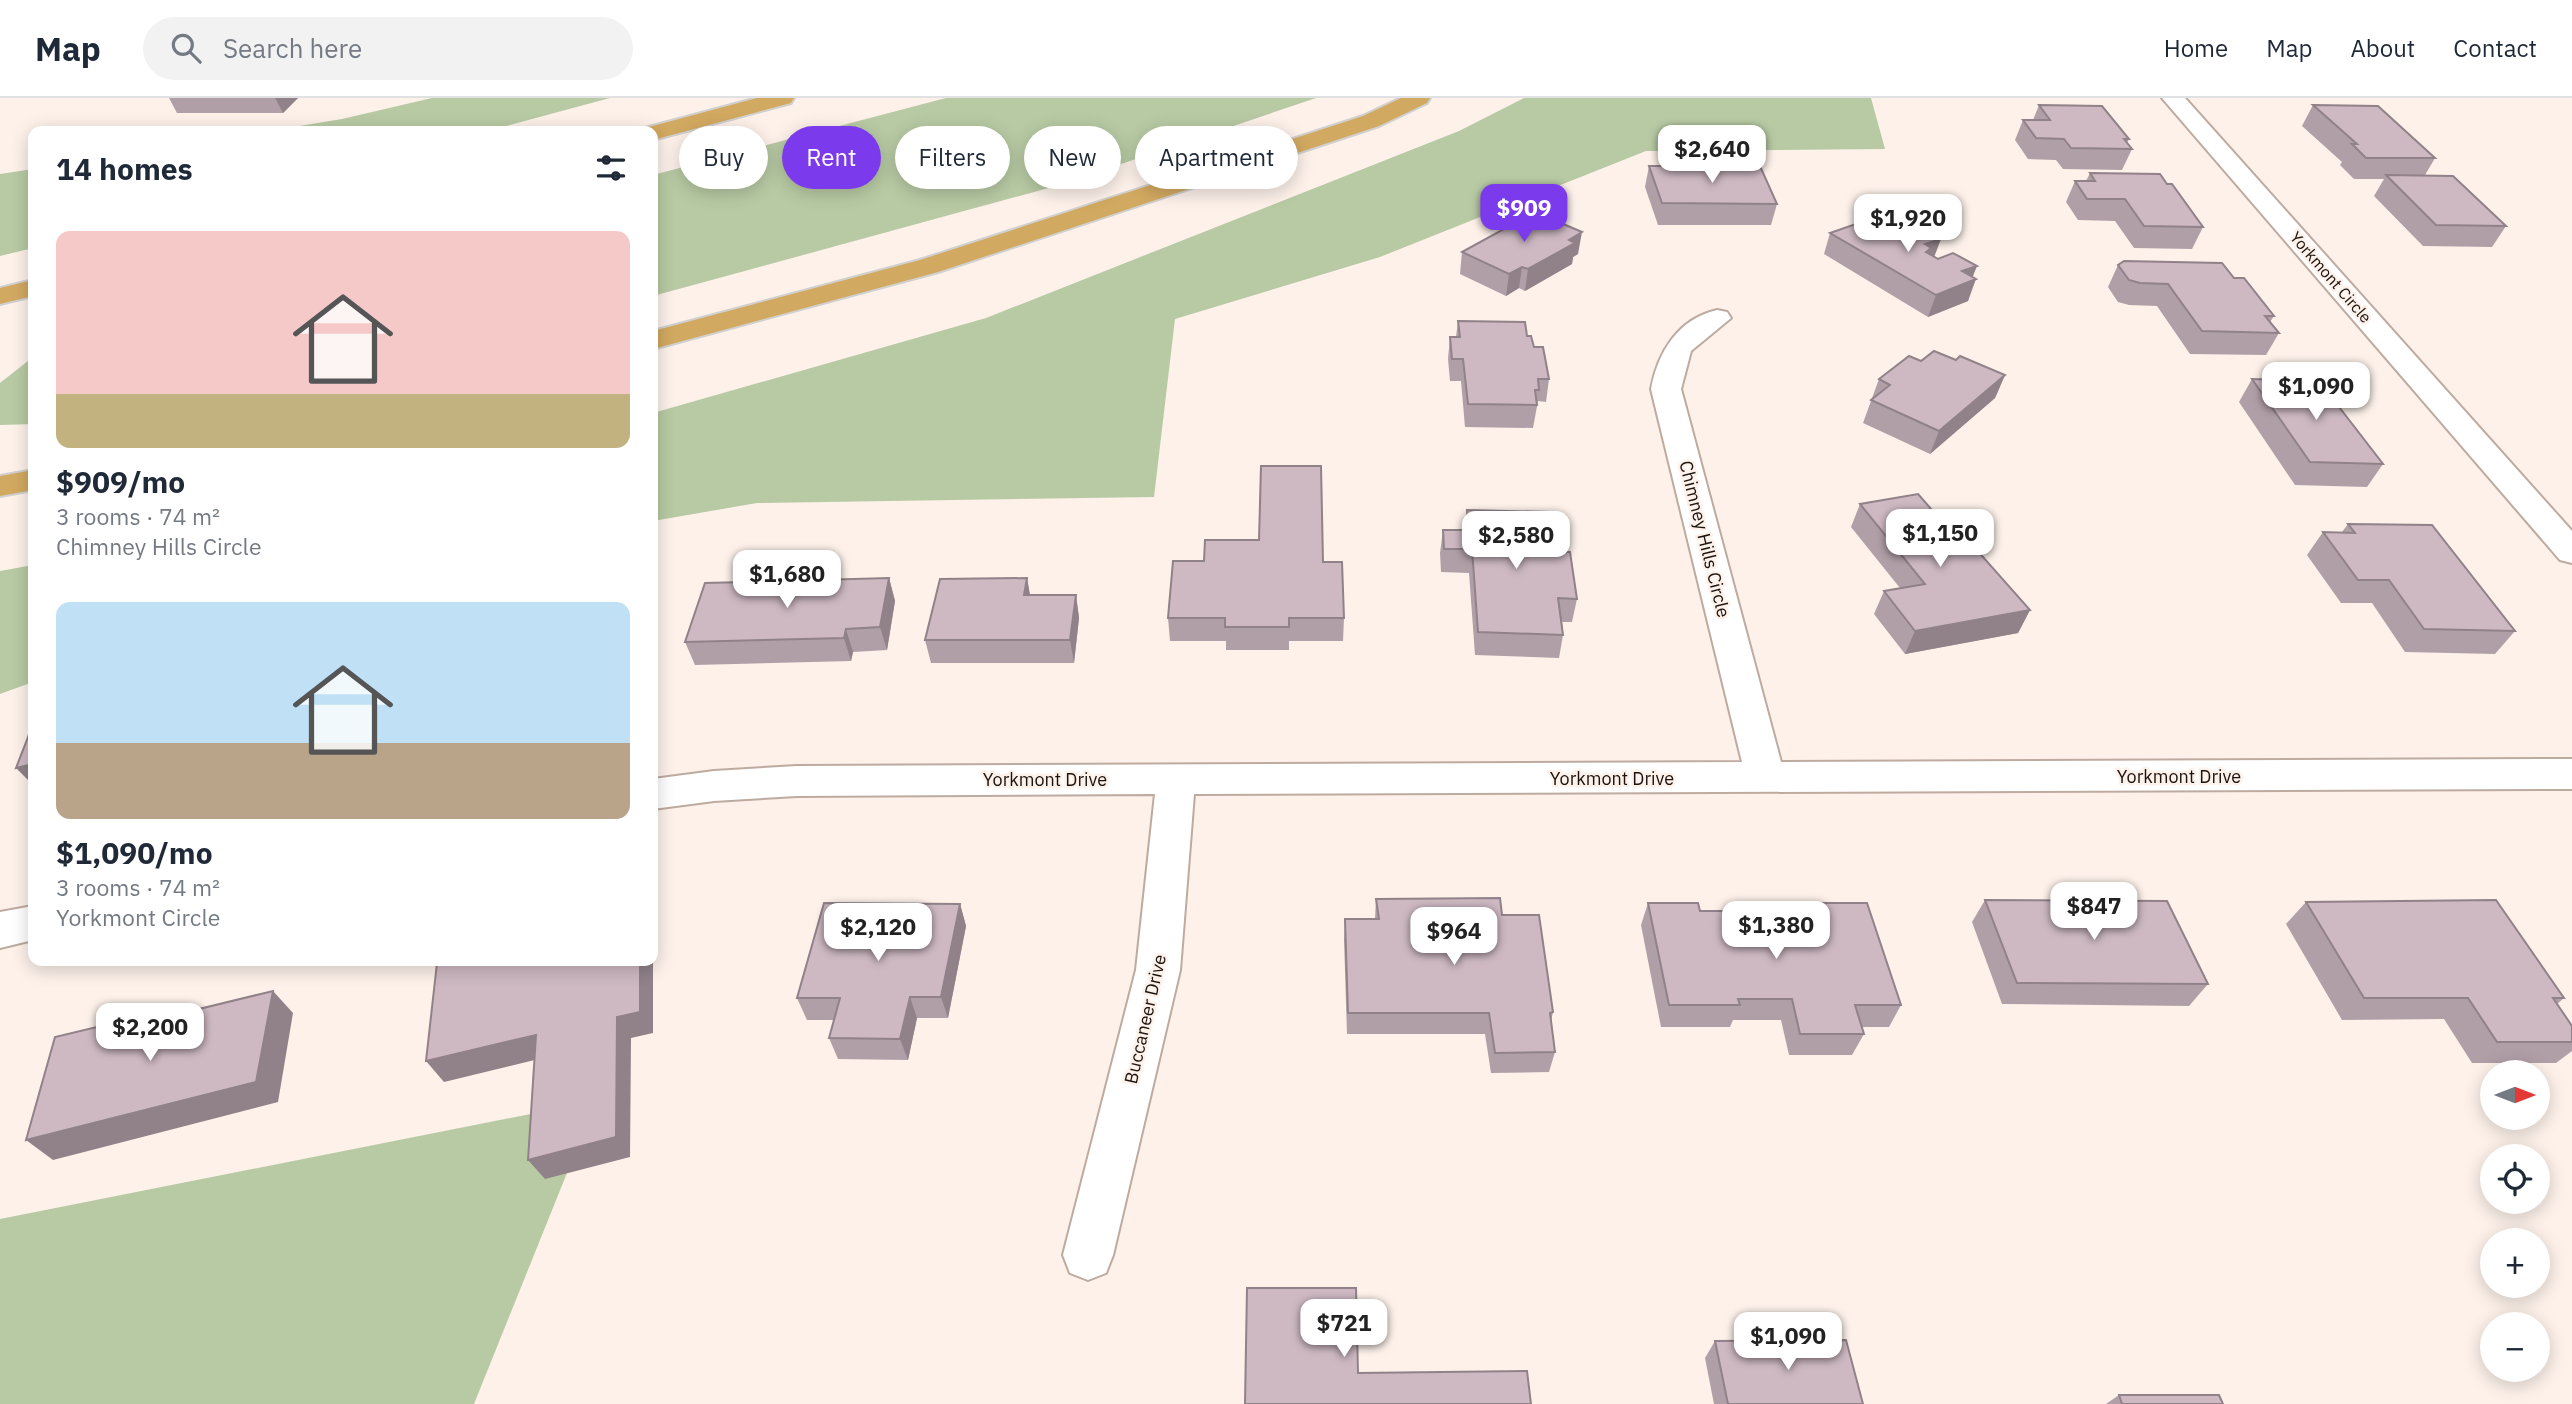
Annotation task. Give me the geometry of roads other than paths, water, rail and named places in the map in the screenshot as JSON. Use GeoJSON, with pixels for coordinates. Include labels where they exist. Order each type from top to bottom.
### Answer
{"type":"FeatureCollection","features":[{"type":"Feature","properties":{"kind":"highway"},"geometry":{"type":"LineString","coordinates":[[658,132],[783,98]]}},
{"type":"Feature","properties":{"kind":"highway"},"geometry":{"type":"LineString","coordinates":[[658,339],[929,266],[1371,121],[1419,98]]}},
{"type":"Feature","properties":{"kind":"highway"},"geometry":{"type":"LineString","coordinates":[[0,296],[28,289]]}},
{"type":"Feature","properties":{"kind":"highway"},"geometry":{"type":"LineString","coordinates":[[0,486],[28,481]]}},
{"type":"Feature","properties":{"kind":"street","name":"Yorkmont Circle"},"geometry":{"type":"LineString","coordinates":[[2173,98],[2572,551]]}},
{"type":"Feature","properties":{"kind":"street","name":"Chimney Hills Circle"},"geometry":{"type":"LineString","coordinates":[[1717,318],[1685,338],[1670,362],[1666,389],[1766,779]]}},
{"type":"Feature","properties":{"kind":"street","name":"Yorkmont Drive"},"geometry":{"type":"LineString","coordinates":[[658,793],[714,786],[797,781],[2572,774]]}},
{"type":"Feature","properties":{"kind":"street","name":"Buccaneer Drive"},"geometry":{"type":"LineString","coordinates":[[1088,1255],[1158,971],[1176,778]]}},
{"type":"Feature","properties":{"kind":"street"},"geometry":{"type":"LineString","coordinates":[[0,930],[28,924]]}}]}
